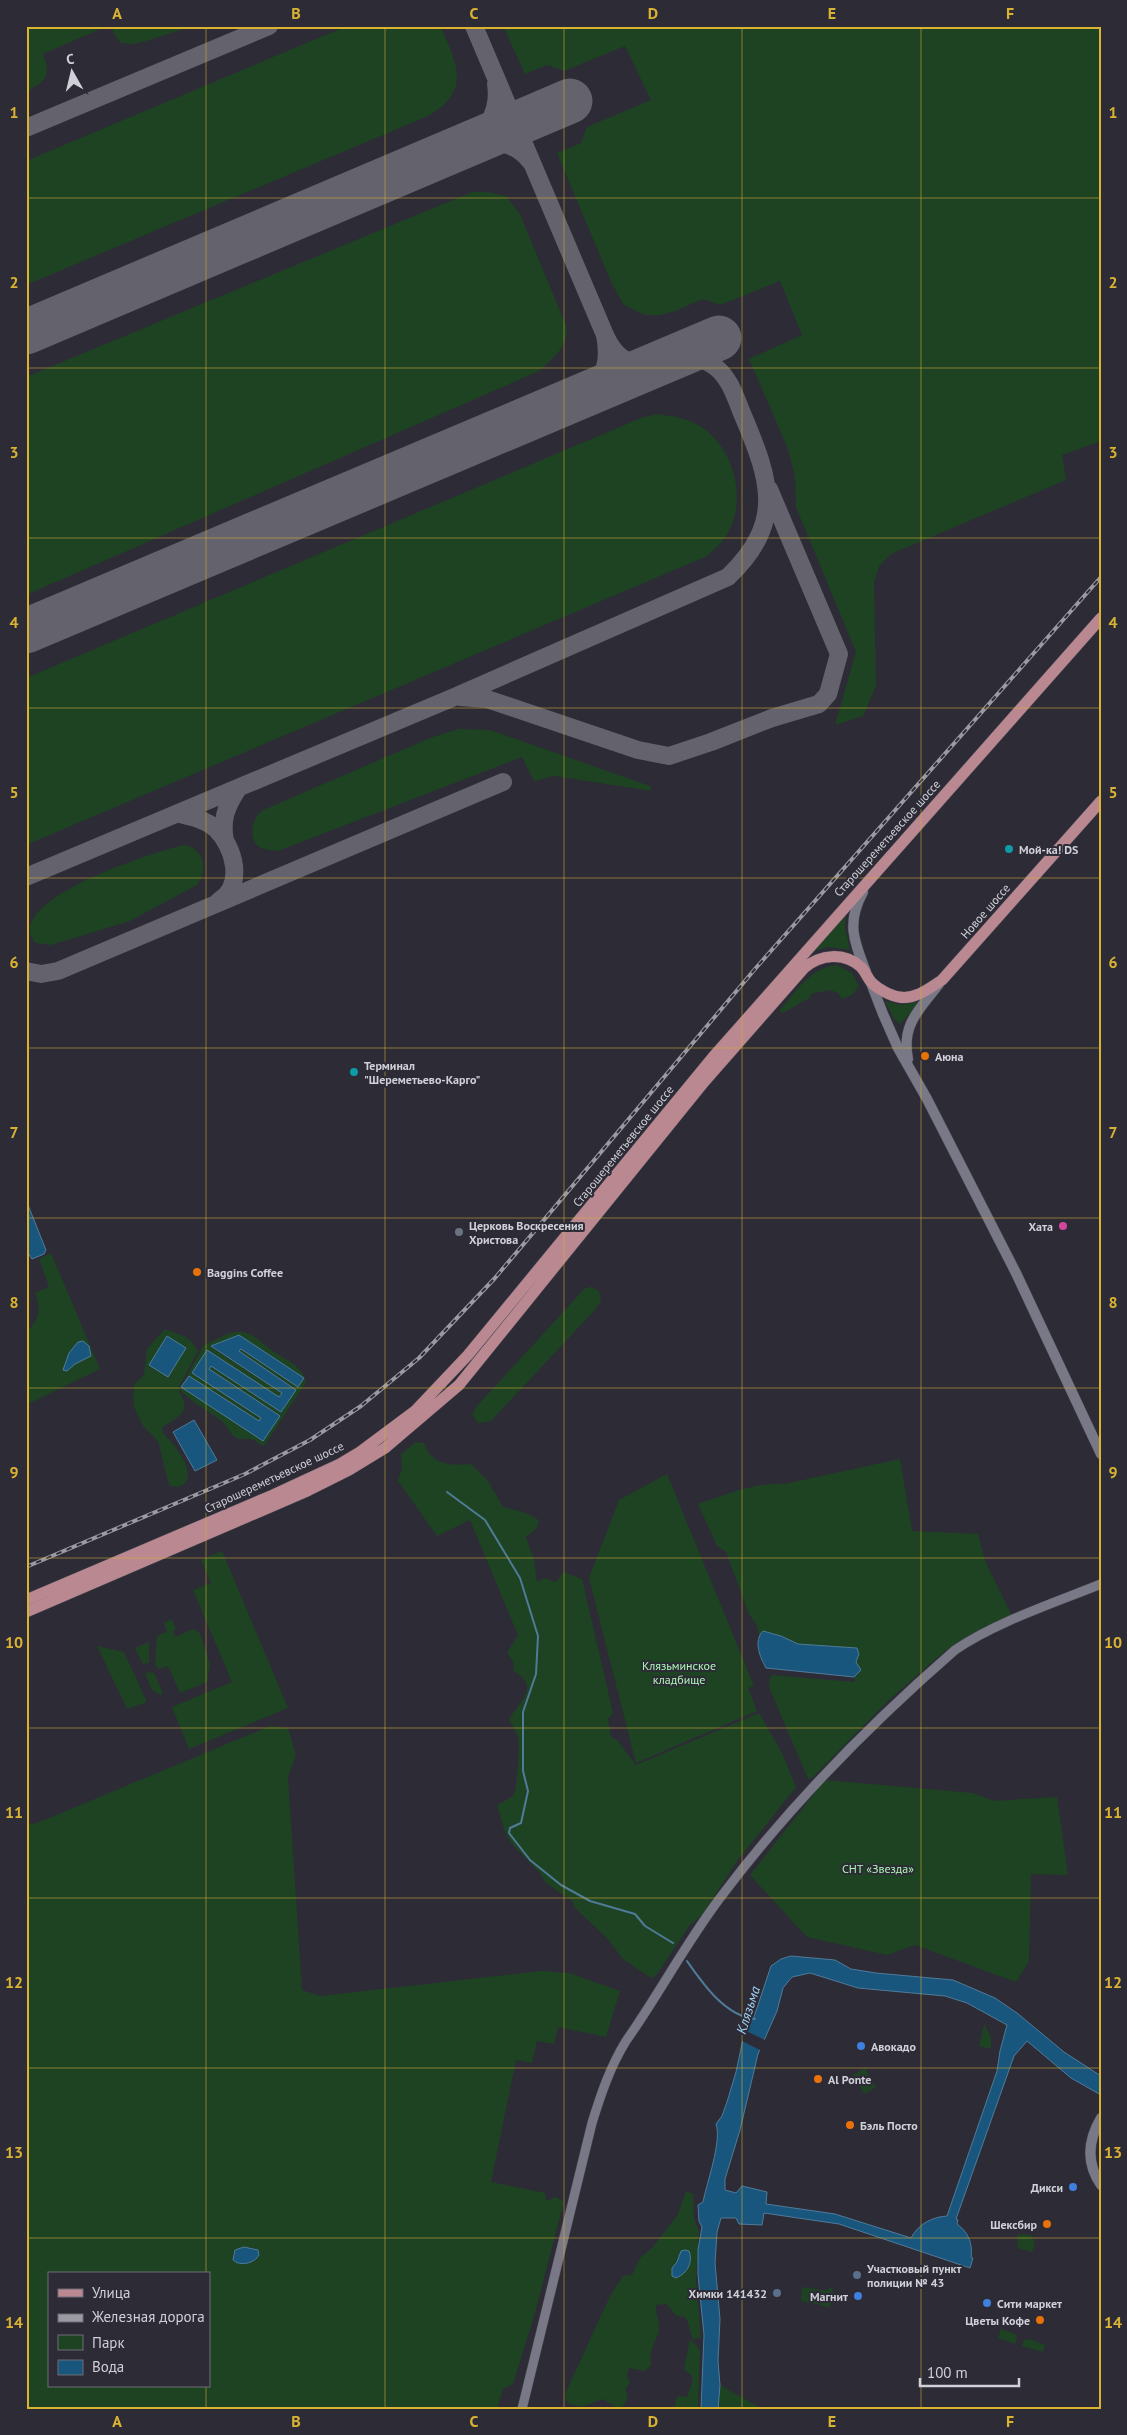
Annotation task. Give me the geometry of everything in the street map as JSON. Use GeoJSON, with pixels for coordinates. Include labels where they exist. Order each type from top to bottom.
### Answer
{"type":"FeatureCollection","features":[{"type":"Feature","properties":{"kind":"main road","name":"Старошереметьевское шоссе"},"geometry":{"type":"LineString","coordinates":[[26,1600],[273,1495],[340,1464],[360,1452],[415,1411],[468,1355],[712,1057],[1101,618]]}},
{"type":"Feature","properties":{"kind":"main road","name":"Новое шоссе"},"geometry":{"type":"LineString","coordinates":[[869,977],[890,994],[908,997],[926,991],[942,980],[1101,801]]}},
{"type":"Feature","properties":{"kind":"main road"},"geometry":{"type":"LineString","coordinates":[[873,874],[857,903],[852,923],[856,946],[898,1048],[909,1064],[1012,1264],[1101,1454]]}},
{"type":"Feature","properties":{"kind":"main road","name":"Старошереметьевское шоссе"},"geometry":{"type":"LineString","coordinates":[[26,1612],[329,1480],[385,1448],[426,1416],[459,1385],[704,1082],[804,968],[819,958],[842,957],[851,960],[869,977]]}},
{"type":"Feature","properties":{"kind":"main road"},"geometry":{"type":"LineString","coordinates":[[909,1064],[906,1049],[907,1030],[913,1017],[942,980]]}},
{"type":"Feature","properties":{"kind":"main road"},"geometry":{"type":"LineString","coordinates":[[1101,2118],[1094,2132],[1090,2149],[1091,2166],[1101,2185]]}},
{"type":"Feature","properties":{"kind":"street"},"geometry":{"type":"LineString","coordinates":[[522,2409],[592,2123],[603,2086],[612,2064],[626,2040],[720,1898],[826,1772],[875,1722],[955,1650],[967,1642],[1022,1617],[1101,1584]]}},
{"type":"Feature","properties":{"kind":"green space"},"geometry":{"type":"Polygon","coordinates":[[[26,26],[107,26],[43,54],[47,73],[43,81],[26,92],[26,26]]]}},
{"type":"Feature","properties":{"kind":"green space"},"geometry":{"type":"Polygon","coordinates":[[[111,26],[193,26],[133,44],[121,43],[111,26]]]}},
{"type":"Feature","properties":{"kind":"green space"},"geometry":{"type":"Polygon","coordinates":[[[347,26],[440,26],[451,52],[457,76],[456,86],[451,97],[428,116],[26,285],[26,161],[347,26]]]}},
{"type":"Feature","properties":{"kind":"green space"},"geometry":{"type":"Polygon","coordinates":[[[503,26],[1101,26],[1101,441],[1062,455],[1066,480],[891,554],[879,566],[874,583],[876,686],[863,716],[835,725],[856,652],[796,507],[795,477],[788,449],[749,359],[802,335],[780,281],[720,305],[703,299],[660,315],[645,315],[624,305],[612,284],[557,153],[581,143],[587,127],[651,100],[625,46],[564,71],[547,65],[525,74],[503,26]]]}},
{"type":"Feature","properties":{"kind":"green space"},"geometry":{"type":"Polygon","coordinates":[[[472,192],[488,192],[506,196],[520,214],[567,328],[562,347],[539,371],[26,595],[26,377],[472,192]]]}},
{"type":"Feature","properties":{"kind":"green space"},"geometry":{"type":"Polygon","coordinates":[[[658,414],[684,419],[705,430],[725,452],[731,465],[737,495],[736,510],[727,534],[714,550],[705,557],[26,845],[26,678],[641,418],[658,414]]]}},
{"type":"Feature","properties":{"kind":"green space"},"geometry":{"type":"Polygon","coordinates":[[[459,729],[490,730],[650,786],[652,791],[554,776],[534,781],[522,757],[278,851],[261,848],[254,840],[252,835],[253,825],[261,811],[430,738],[459,729]]]}},
{"type":"Feature","properties":{"kind":"green space"},"geometry":{"type":"Polygon","coordinates":[[[184,845],[196,850],[202,860],[203,873],[197,885],[130,921],[51,945],[35,943],[30,927],[40,910],[60,895],[86,880],[116,867],[184,845]]]}},
{"type":"Feature","properties":{"kind":"green space"},"geometry":{"type":"Polygon","coordinates":[[[846,914],[845,927],[850,950],[828,947],[814,951],[846,914]]]}},
{"type":"Feature","properties":{"kind":"green space"},"geometry":{"type":"Polygon","coordinates":[[[837,965],[852,973],[859,986],[852,995],[842,999],[838,993],[830,990],[811,994],[810,998],[783,1013],[779,1011],[811,975],[819,970],[837,965]]]}},
{"type":"Feature","properties":{"kind":"green space"},"geometry":{"type":"Polygon","coordinates":[[[885,1001],[901,1005],[917,1002],[919,1004],[900,1024],[894,1019],[885,1001]]]}},
{"type":"Feature","properties":{"kind":"green space"},"geometry":{"type":"Polygon","coordinates":[[[51,1253],[100,1369],[28,1404],[26,1332],[34,1323],[38,1314],[35,1293],[49,1287],[39,1259],[51,1253]]]}},
{"type":"Feature","properties":{"kind":"green space"},"geometry":{"type":"Polygon","coordinates":[[[591,1287],[599,1291],[601,1301],[594,1311],[491,1421],[478,1423],[472,1414],[477,1406],[585,1288],[591,1287]]]}},
{"type":"Feature","properties":{"kind":"green space"},"geometry":{"type":"Polygon","coordinates":[[[165,1329],[188,1338],[198,1351],[179,1387],[185,1406],[178,1417],[162,1427],[163,1433],[182,1457],[187,1471],[187,1478],[184,1484],[176,1487],[169,1485],[158,1441],[143,1426],[134,1407],[133,1398],[134,1385],[144,1375],[147,1349],[165,1329]]]}},
{"type":"Feature","properties":{"kind":"green space"},"geometry":{"type":"Polygon","coordinates":[[[243,1332],[256,1338],[292,1363],[304,1376],[306,1382],[264,1446],[252,1440],[235,1437],[223,1422],[194,1402],[180,1389],[204,1345],[230,1333],[243,1332]],[[239,1335],[211,1347],[282,1393],[279,1397],[207,1350],[192,1373],[261,1418],[259,1421],[189,1376],[182,1387],[263,1441],[280,1416],[209,1369],[211,1366],[281,1412],[296,1389],[239,1351],[240,1349],[298,1387],[304,1378],[239,1335]]]}},
{"type":"Feature","properties":{"kind":"green space"},"geometry":{"type":"Polygon","coordinates":[[[416,1442],[424,1443],[431,1456],[437,1460],[456,1465],[471,1464],[488,1481],[503,1507],[526,1513],[539,1520],[537,1528],[526,1537],[534,1560],[537,1582],[544,1578],[556,1582],[563,1572],[582,1579],[613,1713],[608,1719],[611,1737],[617,1740],[636,1765],[759,1713],[782,1753],[796,1787],[737,1861],[702,1915],[690,1925],[657,1974],[651,1978],[623,1959],[607,1938],[575,1908],[572,1901],[545,1882],[540,1873],[512,1844],[505,1832],[497,1805],[514,1794],[519,1741],[509,1719],[523,1700],[527,1688],[522,1677],[514,1671],[513,1661],[507,1653],[518,1635],[470,1520],[437,1536],[398,1481],[402,1468],[401,1454],[416,1442]]]}},
{"type":"Feature","properties":{"kind":"green space"},"geometry":{"type":"Polygon","coordinates":[[[900,1459],[912,1531],[978,1534],[985,1561],[1012,1616],[964,1638],[945,1651],[889,1700],[812,1778],[808,1779],[769,1687],[771,1675],[855,1682],[854,1677],[861,1670],[856,1662],[859,1654],[798,1644],[781,1636],[763,1631],[759,1635],[756,1624],[749,1614],[726,1552],[717,1546],[698,1504],[751,1487],[784,1484],[900,1459]]]}},
{"type":"Feature","properties":{"kind":"green space","name":"Клязьминское кладбище"},"geometry":{"type":"Polygon","coordinates":[[[667,1474],[754,1686],[748,1688],[757,1711],[636,1763],[589,1578],[619,1500],[667,1474]]]}},
{"type":"Feature","properties":{"kind":"green space"},"geometry":{"type":"Polygon","coordinates":[[[222,1551],[288,1708],[189,1749],[172,1707],[232,1682],[193,1590],[211,1583],[201,1560],[222,1551]]]}},
{"type":"Feature","properties":{"kind":"green space"},"geometry":{"type":"Polygon","coordinates":[[[172,1619],[176,1629],[173,1631],[175,1637],[193,1629],[200,1633],[210,1665],[207,1682],[180,1693],[168,1666],[158,1669],[155,1664],[157,1636],[167,1632],[164,1623],[172,1619]]]}},
{"type":"Feature","properties":{"kind":"green space"},"geometry":{"type":"Polygon","coordinates":[[[149,1642],[149,1663],[143,1664],[135,1648],[149,1642]]]}},
{"type":"Feature","properties":{"kind":"green space"},"geometry":{"type":"Polygon","coordinates":[[[97,1646],[124,1652],[147,1702],[127,1709],[97,1646]]]}},
{"type":"Feature","properties":{"kind":"green space"},"geometry":{"type":"Polygon","coordinates":[[[147,1672],[154,1673],[163,1694],[161,1695],[152,1690],[146,1676],[147,1672]]]}},
{"type":"Feature","properties":{"kind":"green space"},"geometry":{"type":"Polygon","coordinates":[[[270,1726],[288,1728],[296,1755],[288,1777],[302,1990],[320,1996],[542,1971],[569,1973],[620,1991],[606,2037],[558,2027],[554,2044],[537,2041],[532,2063],[516,2060],[491,2182],[545,2193],[546,2201],[555,2197],[564,2201],[535,2313],[513,2384],[503,2389],[497,2409],[26,2409],[26,1825],[37,1823],[270,1726]],[[249,2247],[241,2265],[256,2260],[259,2255],[258,2250],[249,2247]]]}},
{"type":"Feature","properties":{"kind":"green space","name":"СНТ «Звезда»"},"geometry":{"type":"Polygon","coordinates":[[[825,1780],[973,1793],[994,1801],[1057,1797],[1068,1875],[1031,1874],[1029,1961],[1016,1982],[915,1945],[887,1955],[807,1937],[750,1875],[825,1780]]]}},
{"type":"Feature","properties":{"kind":"green space"},"geometry":{"type":"Polygon","coordinates":[[[984,2024],[991,2037],[991,2049],[979,2046],[984,2024]]]}},
{"type":"Feature","properties":{"kind":"green space"},"geometry":{"type":"Polygon","coordinates":[[[865,2068],[876,2087],[864,2094],[860,2087],[860,2082],[853,2075],[865,2068]]]}},
{"type":"Feature","properties":{"kind":"green space"},"geometry":{"type":"Polygon","coordinates":[[[686,2191],[693,2194],[694,2218],[699,2232],[696,2279],[701,2338],[693,2339],[685,2317],[677,2316],[666,2304],[656,2305],[659,2329],[651,2354],[651,2365],[645,2371],[629,2368],[627,2376],[630,2383],[625,2389],[628,2397],[624,2405],[617,2408],[603,2399],[589,2405],[572,2405],[567,2402],[565,2394],[610,2296],[623,2276],[632,2275],[641,2257],[653,2247],[678,2214],[686,2191]]]}},
{"type":"Feature","properties":{"kind":"green space"},"geometry":{"type":"Polygon","coordinates":[[[1017,2234],[1031,2235],[1035,2243],[1032,2252],[1018,2248],[1017,2234]]]}},
{"type":"Feature","properties":{"kind":"green space"},"geometry":{"type":"Polygon","coordinates":[[[802,2287],[828,2291],[829,2288],[833,2288],[832,2292],[834,2292],[830,2307],[801,2301],[802,2287]]]}},
{"type":"Feature","properties":{"kind":"green space"},"geometry":{"type":"Polygon","coordinates":[[[1001,2329],[1015,2334],[1017,2337],[1015,2344],[998,2338],[1001,2329]]]}},
{"type":"Feature","properties":{"kind":"green space"},"geometry":{"type":"Polygon","coordinates":[[[690,2339],[700,2349],[698,2409],[674,2409],[677,2396],[687,2397],[692,2382],[692,2376],[684,2369],[690,2339]]]}},
{"type":"Feature","properties":{"kind":"green space"},"geometry":{"type":"Polygon","coordinates":[[[1029,2339],[1045,2345],[1043,2352],[1022,2346],[1024,2340],[1029,2339]]]}},
{"type":"Feature","properties":{"kind":"green space"},"geometry":{"type":"Polygon","coordinates":[[[720,2385],[762,2409],[718,2409],[720,2385]]]}},
{"type":"Feature","properties":{"kind":"water"},"geometry":{"type":"Polygon","coordinates":[[[26,1200],[46,1250],[44,1254],[32,1259],[26,1250],[26,1200]]]}},
{"type":"Feature","properties":{"kind":"water"},"geometry":{"type":"Polygon","coordinates":[[[239,1335],[304,1378],[298,1387],[241,1349],[239,1351],[296,1390],[281,1412],[211,1366],[209,1369],[280,1416],[263,1441],[181,1387],[189,1376],[259,1421],[261,1418],[192,1373],[207,1350],[279,1397],[282,1393],[211,1346],[239,1335]]]}},
{"type":"Feature","properties":{"kind":"water"},"geometry":{"type":"Polygon","coordinates":[[[167,1336],[186,1348],[168,1377],[149,1365],[167,1336]]]}},
{"type":"Feature","properties":{"kind":"water"},"geometry":{"type":"Polygon","coordinates":[[[83,1341],[89,1346],[91,1356],[75,1364],[67,1371],[63,1370],[69,1353],[78,1342],[83,1341]]]}},
{"type":"Feature","properties":{"kind":"water"},"geometry":{"type":"Polygon","coordinates":[[[194,1420],[217,1460],[195,1471],[173,1432],[194,1420]]]}},
{"type":"Feature","properties":{"kind":"water"},"geometry":{"type":"Polygon","coordinates":[[[763,1631],[781,1636],[798,1644],[857,1648],[859,1654],[856,1662],[861,1670],[854,1677],[766,1668],[758,1644],[758,1639],[763,1631]]]}},
{"type":"Feature","properties":{"kind":"water"},"geometry":{"type":"Polygon","coordinates":[[[791,1956],[835,1960],[851,1969],[953,1980],[995,1998],[1017,2013],[1064,2052],[1101,2076],[1101,2095],[1071,2078],[1027,2041],[1014,2056],[956,2219],[958,2220],[957,2224],[967,2234],[970,2243],[971,2257],[973,2258],[970,2268],[839,2224],[764,2213],[762,2225],[739,2224],[736,2218],[721,2218],[717,2232],[715,2263],[720,2319],[718,2409],[701,2409],[704,2335],[698,2275],[698,2250],[702,2227],[699,2221],[698,2205],[703,2202],[716,2151],[716,2124],[722,2116],[727,2102],[736,2072],[746,2025],[754,2017],[771,1966],[781,1959],[791,1956]],[[810,1973],[792,1977],[783,1988],[777,2011],[758,2054],[740,2130],[725,2179],[725,2190],[736,2193],[742,2186],[767,2192],[766,2204],[835,2214],[911,2238],[922,2225],[937,2218],[947,2216],[997,2071],[1007,2025],[967,2003],[945,1996],[858,1988],[810,1973]]]}},
{"type":"Feature","properties":{"kind":"water"},"geometry":{"type":"Polygon","coordinates":[[[244,2247],[258,2250],[259,2255],[257,2258],[243,2264],[233,2260],[235,2250],[244,2247]]]}},
{"type":"Feature","properties":{"kind":"water"},"geometry":{"type":"Polygon","coordinates":[[[681,2251],[689,2251],[690,2263],[684,2273],[676,2278],[672,2276],[672,2268],[677,2262],[681,2251]]]}},
{"type":"Feature","properties":{"kind":"pier"},"geometry":{"type":"Polygon","coordinates":[[[742,2029],[767,2041],[762,2051],[740,2040],[742,2029]]]}},
{"type":"Feature","properties":{"kind":"waterway"},"geometry":{"type":"LineString","coordinates":[[447,1492],[485,1520],[520,1578],[538,1636],[536,1674],[523,1712],[523,1771],[528,1791],[521,1823],[510,1828],[509,1833],[530,1860],[561,1885],[590,1901],[635,1914],[645,1926],[673,1943]]}},
{"type":"Feature","properties":{"kind":"waterway","name":"Клязьма"},"geometry":{"type":"LineString","coordinates":[[687,1961],[716,1998],[734,2012],[744,2017],[755,2019]]}},
{"type":"Feature","properties":{"kind":"taxiway"},"geometry":{"type":"LineString","coordinates":[[26,128],[269,26]]}},
{"type":"Feature","properties":{"kind":"taxiway"},"geometry":{"type":"LineString","coordinates":[[474,26],[605,335],[607,349],[604,371],[585,392],[563,404]]}},
{"type":"Feature","properties":{"kind":"taxiway"},"geometry":{"type":"LineString","coordinates":[[496,84],[496,102],[491,119],[487,126],[468,144],[502,143],[517,149],[530,161]]}},
{"type":"Feature","properties":{"kind":"taxiway"},"geometry":{"type":"LineString","coordinates":[[26,877],[452,698],[728,577],[746,557],[758,538],[765,520],[767,501],[766,482],[761,462],[732,390],[720,371],[700,359],[685,358],[641,364],[628,361],[616,352],[605,335]]}},
{"type":"Feature","properties":{"kind":"taxiway"},"geometry":{"type":"LineString","coordinates":[[460,697],[487,699],[638,750],[669,756],[772,718],[819,704],[828,694],[839,654],[769,489]]}},
{"type":"Feature","properties":{"kind":"taxiway"},"geometry":{"type":"LineString","coordinates":[[26,971],[41,974],[58,971],[503,782]]}},
{"type":"Feature","properties":{"kind":"taxiway"},"geometry":{"type":"LineString","coordinates":[[225,841],[225,814],[237,790]]}},
{"type":"Feature","properties":{"kind":"taxiway"},"geometry":{"type":"LineString","coordinates":[[180,814],[208,823],[216,829],[228,846],[232,855],[234,876],[232,886],[219,901]]}},
{"type":"Feature","properties":{"kind":"runway"},"geometry":{"type":"LineString","coordinates":[[26,332],[570,101]]}},
{"type":"Feature","properties":{"kind":"runway"},"geometry":{"type":"LineString","coordinates":[[26,631],[719,338]]}},
{"type":"Feature","properties":{"kind":"railway"},"geometry":{"type":"LineString","coordinates":[[26,1567],[245,1474],[310,1440],[361,1406],[419,1358],[495,1278],[755,969],[1101,577]]}},
{"type":"Feature","properties":{"kind":"place","name":"Мой-ка! DS"},"geometry":{"type":"Point","coordinates":[1009,849]}},
{"type":"Feature","properties":{"kind":"place","name":"Аюна"},"geometry":{"type":"Point","coordinates":[925,1056]}},
{"type":"Feature","properties":{"kind":"place","name":"Терминал \"Шереметьево-Карго\""},"geometry":{"type":"Point","coordinates":[354,1072]}},
{"type":"Feature","properties":{"kind":"place","name":"Хата"},"geometry":{"type":"Point","coordinates":[1063,1226]}},
{"type":"Feature","properties":{"kind":"place","name":"Церковь Воскресения Христова"},"geometry":{"type":"Point","coordinates":[459,1232]}},
{"type":"Feature","properties":{"kind":"place","name":"Baggins Coffee"},"geometry":{"type":"Point","coordinates":[197,1272]}},
{"type":"Feature","properties":{"kind":"place","name":"Авокадо"},"geometry":{"type":"Point","coordinates":[861,2046]}},
{"type":"Feature","properties":{"kind":"place","name":"Al Ponte"},"geometry":{"type":"Point","coordinates":[818,2079]}},
{"type":"Feature","properties":{"kind":"place","name":"Бэль Посто"},"geometry":{"type":"Point","coordinates":[850,2125]}},
{"type":"Feature","properties":{"kind":"place","name":"Дикси"},"geometry":{"type":"Point","coordinates":[1073,2187]}},
{"type":"Feature","properties":{"kind":"place","name":"Шексбир"},"geometry":{"type":"Point","coordinates":[1047,2224]}},
{"type":"Feature","properties":{"kind":"place","name":"Участковый пункт полиции № 43"},"geometry":{"type":"Point","coordinates":[857,2275]}},
{"type":"Feature","properties":{"kind":"place","name":"Химки 141432"},"geometry":{"type":"Point","coordinates":[777,2293]}},
{"type":"Feature","properties":{"kind":"place","name":"Магнит"},"geometry":{"type":"Point","coordinates":[858,2296]}},
{"type":"Feature","properties":{"kind":"place","name":"Сити маркет"},"geometry":{"type":"Point","coordinates":[987,2303]}},
{"type":"Feature","properties":{"kind":"place","name":"Цветы Кофе"},"geometry":{"type":"Point","coordinates":[1040,2320]}}]}
